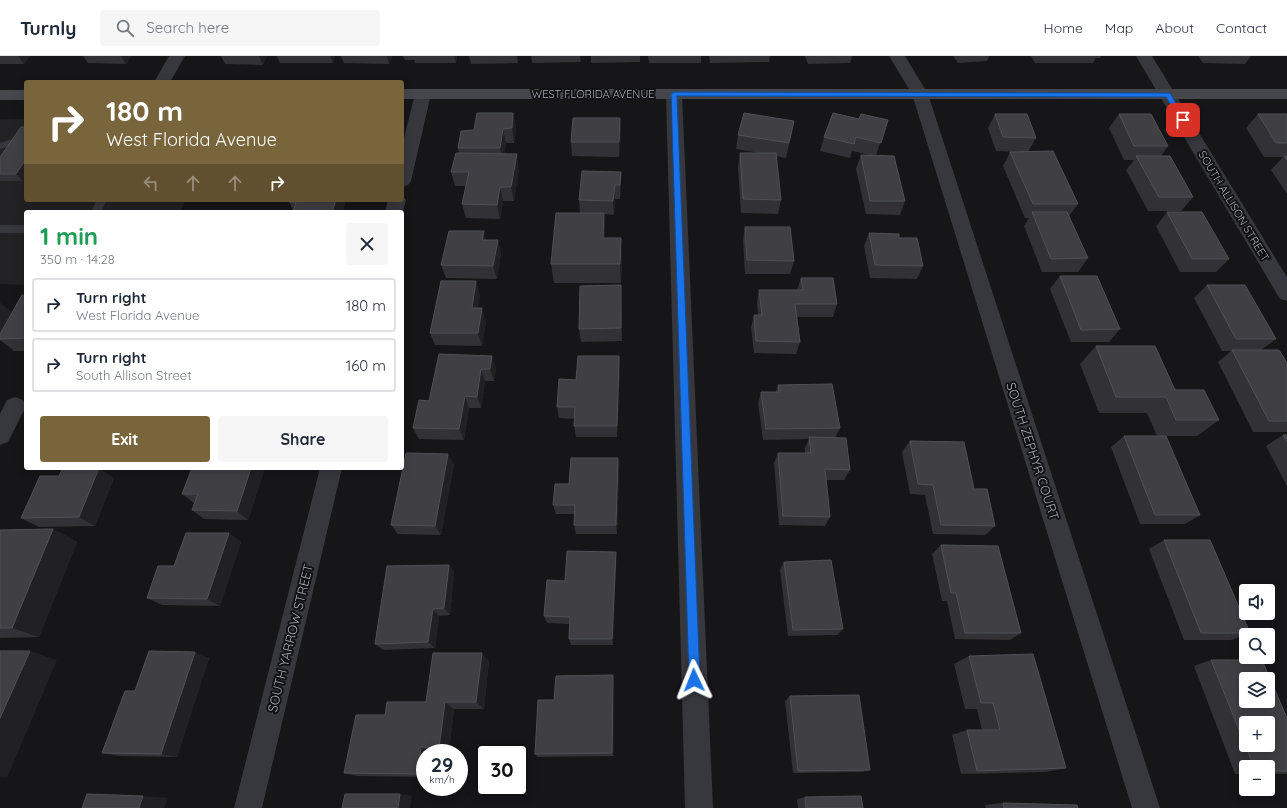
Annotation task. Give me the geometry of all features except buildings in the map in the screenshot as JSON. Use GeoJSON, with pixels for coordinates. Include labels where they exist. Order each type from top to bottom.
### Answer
{"type":"FeatureCollection","features":[{"type":"Feature","properties":{"kind":"street"},"geometry":{"type":"LineString","coordinates":[[163,80],[177,56]]}},
{"type":"Feature","properties":{"kind":"street","name":"SOUTH ZEPHYR COURT"},"geometry":{"type":"LineString","coordinates":[[897,56],[920,94],[1146,808]]}},
{"type":"Feature","properties":{"kind":"street","name":"SOUTH ALLISON STREET"},"geometry":{"type":"LineString","coordinates":[[1144,56],[1287,294]]}},
{"type":"Feature","properties":{"kind":"street","name":"WEST FLORIDA AVENUE"},"geometry":{"type":"LineString","coordinates":[[404,94],[1287,94]]}},
{"type":"Feature","properties":{"kind":"street"},"geometry":{"type":"LineString","coordinates":[[404,173],[423,94]]}},
{"type":"Feature","properties":{"kind":"street"},"geometry":{"type":"LineString","coordinates":[[674,94],[699,808]]}},
{"type":"Feature","properties":{"kind":"street"},"geometry":{"type":"LineString","coordinates":[[0,95],[24,95]]}},
{"type":"Feature","properties":{"kind":"street"},"geometry":{"type":"LineString","coordinates":[[0,435],[14,406]]}},
{"type":"Feature","properties":{"kind":"street","name":"SOUTH YARROW STREET"},"geometry":{"type":"LineString","coordinates":[[248,808],[332,470]]}},
{"type":"Feature","properties":{"kind":"lane"},"geometry":{"type":"LineString","coordinates":[[0,146],[16,141],[24,141]]}},
{"type":"Feature","properties":{"kind":"lane"},"geometry":{"type":"LineString","coordinates":[[0,152],[10,149],[24,149]]}},
{"type":"Feature","properties":{"kind":"lane"},"geometry":{"type":"LineString","coordinates":[[0,229],[24,229]]}},
{"type":"Feature","properties":{"kind":"shaded area"},"geometry":{"type":"Polygon","coordinates":[[[0,119],[24,119],[24,202],[184,202],[181,210],[24,210],[24,285],[0,284],[0,119]]]}},
{"type":"Feature","properties":{"kind":"route"},"geometry":{"type":"LineString","coordinates":[[694,680],[674,94],[1168,95],[1183,120]]}}]}
